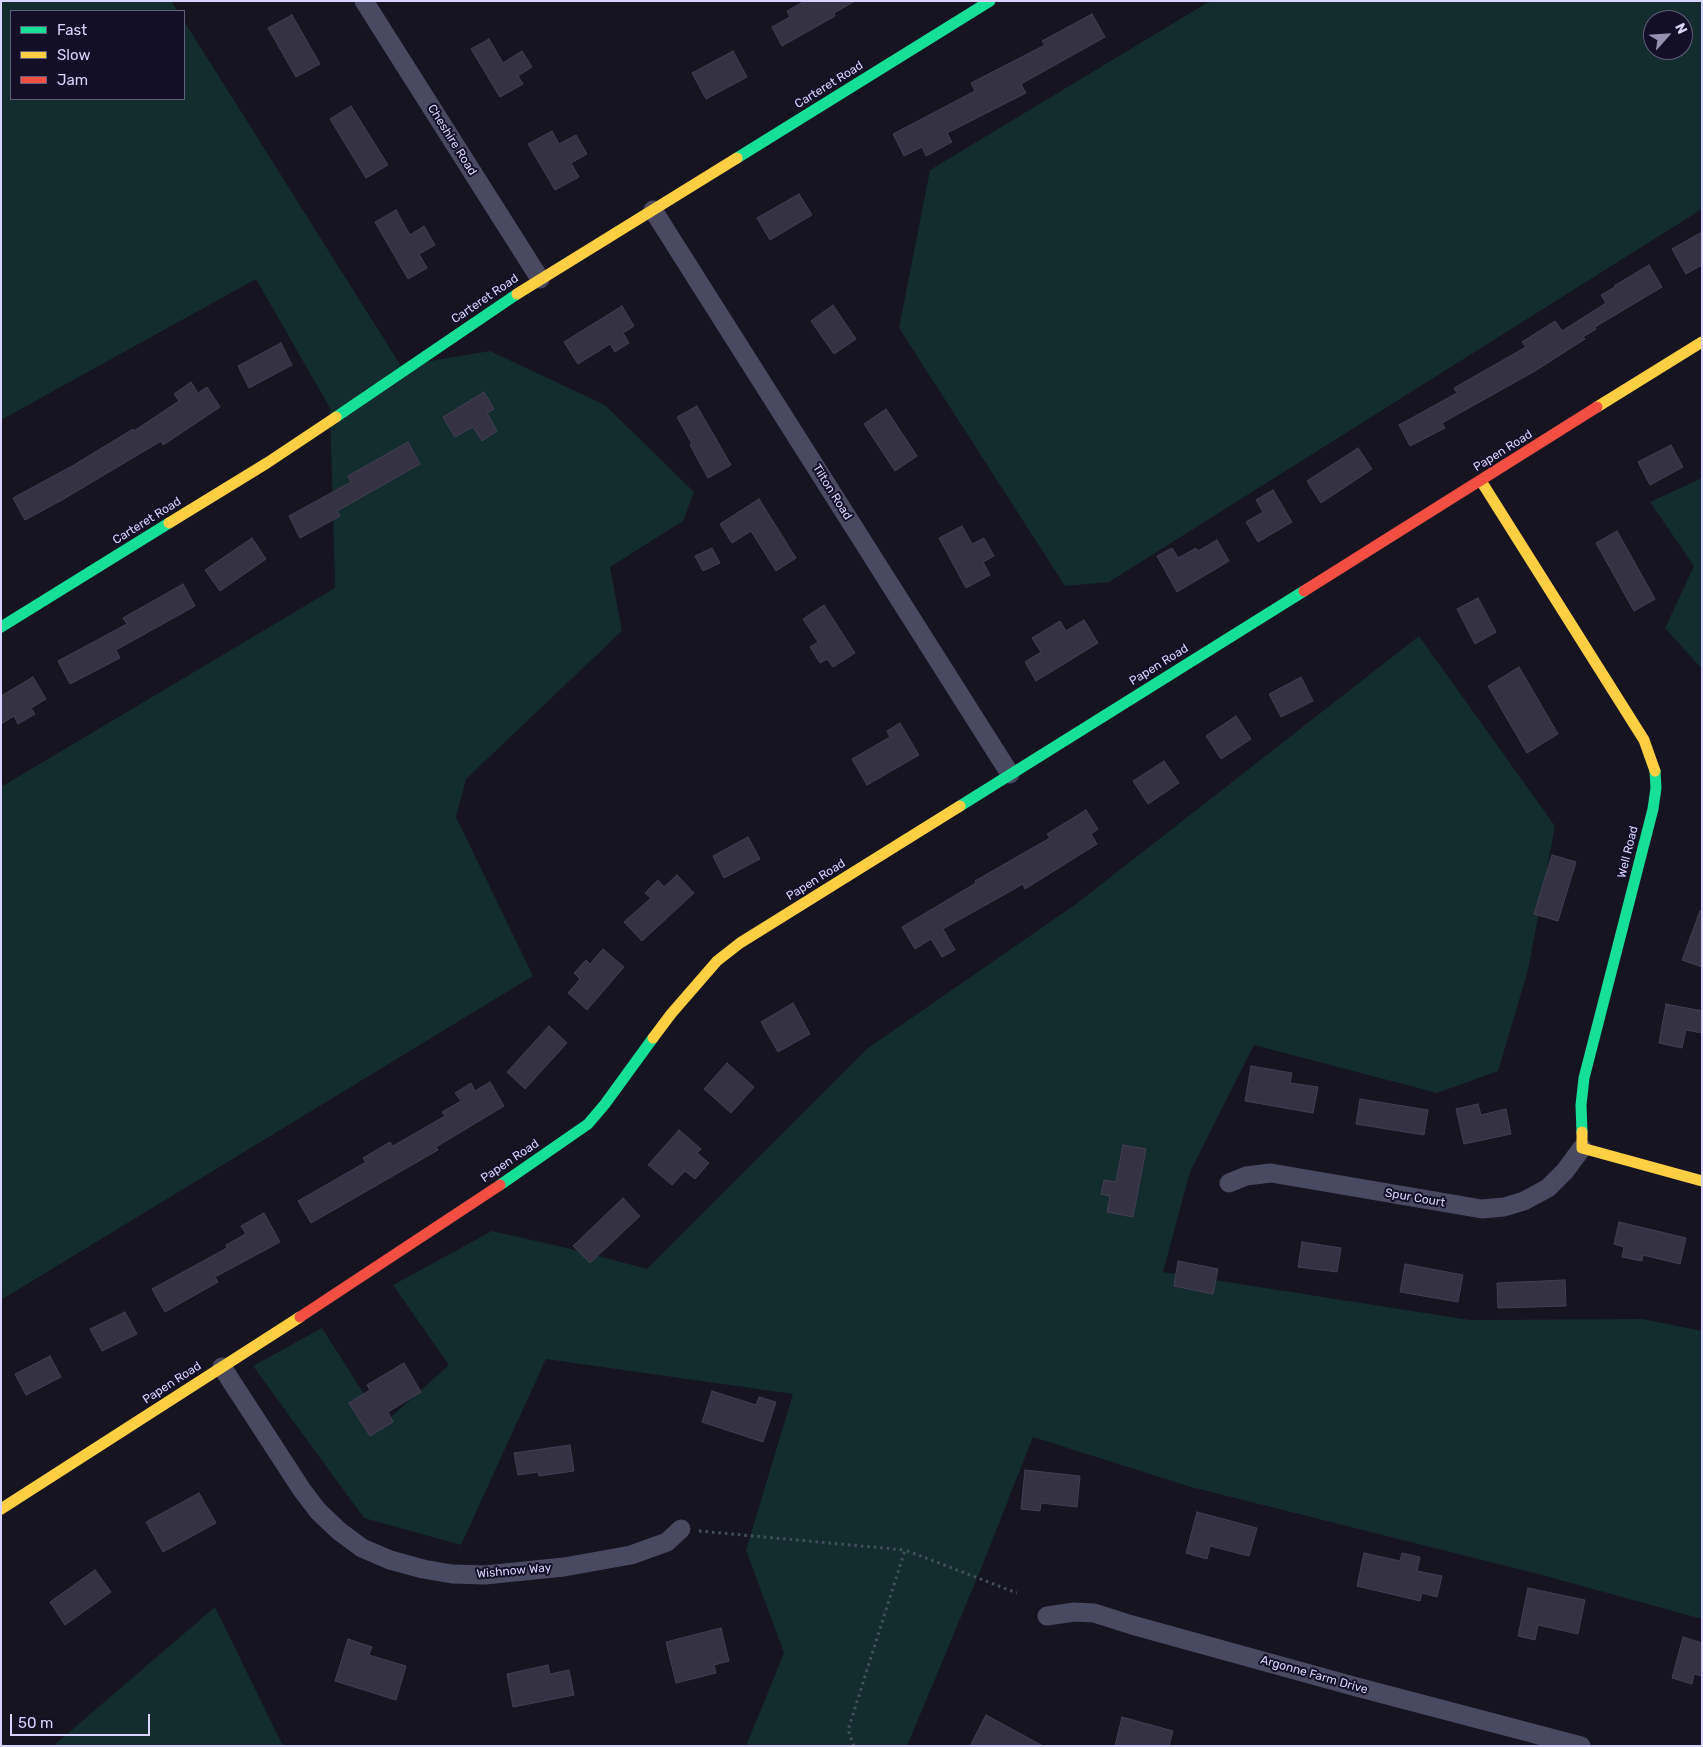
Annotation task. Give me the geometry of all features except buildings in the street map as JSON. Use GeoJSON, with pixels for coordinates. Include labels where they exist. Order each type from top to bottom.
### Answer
{"type":"FeatureCollection","features":[{"type":"Feature","properties":{"kind":"street","name":"Cheshire Road"},"geometry":{"type":"LineString","coordinates":[[364,1],[540,279]]}},
{"type":"Feature","properties":{"kind":"street","name":"Carteret Road"},"geometry":{"type":"LineString","coordinates":[[1,627],[267,463],[540,279],[990,1]]}},
{"type":"Feature","properties":{"kind":"street","name":"Tilton Road"},"geometry":{"type":"LineString","coordinates":[[653,210],[1010,774]]}},
{"type":"Feature","properties":{"kind":"street","name":"Papen Road"},"geometry":{"type":"LineString","coordinates":[[1,1509],[222,1367],[588,1124],[605,1104],[671,1014],[717,961],[740,943],[1702,342]]}},
{"type":"Feature","properties":{"kind":"street","name":"Well Road"},"geometry":{"type":"LineString","coordinates":[[1481,481],[1644,740],[1655,771],[1656,788],[1653,809],[1584,1078],[1581,1105],[1582,1148]]}},
{"type":"Feature","properties":{"kind":"street"},"geometry":{"type":"LineString","coordinates":[[1582,1148],[1702,1181]]}},
{"type":"Feature","properties":{"kind":"street","name":"Spur Court"},"geometry":{"type":"LineString","coordinates":[[1229,1183],[1246,1176],[1271,1173],[1482,1210],[1504,1207],[1524,1200],[1548,1188],[1566,1171],[1582,1148]]}},
{"type":"Feature","properties":{"kind":"street","name":"Wishnow Way"},"geometry":{"type":"LineString","coordinates":[[222,1367],[302,1490],[318,1511],[339,1531],[362,1548],[390,1560],[423,1569],[452,1574],[495,1574],[564,1567],[632,1555],[667,1542],[681,1529]]}},
{"type":"Feature","properties":{"kind":"street","name":"Argonne Farm Drive"},"geometry":{"type":"LineString","coordinates":[[1047,1616],[1074,1612],[1094,1614],[1353,1686],[1582,1746]]}},
{"type":"Feature","properties":{"kind":"path"},"geometry":{"type":"LineString","coordinates":[[681,1529],[905,1550],[1016,1592]]}},
{"type":"Feature","properties":{"kind":"path"},"geometry":{"type":"LineString","coordinates":[[854,1746],[848,1730],[905,1550]]}},
{"type":"Feature","properties":{"kind":"green space"},"geometry":{"type":"Polygon","coordinates":[[[1,1],[171,1],[177,10],[10,10],[10,100],[185,100],[185,23],[401,366],[490,351],[605,405],[694,492],[683,521],[610,567],[622,631],[466,779],[456,817],[533,976],[1,1300],[1,787],[335,588],[330,408],[256,279],[1,420],[1,1]]]}},
{"type":"Feature","properties":{"kind":"green space"},"geometry":{"type":"Polygon","coordinates":[[[1210,1],[1702,1],[1702,209],[1109,582],[1065,586],[899,328],[930,170],[1210,1]]]}},
{"type":"Feature","properties":{"kind":"green space"},"geometry":{"type":"Polygon","coordinates":[[[1702,478],[1702,669],[1665,628],[1694,566],[1650,502],[1702,478]]]}},
{"type":"Feature","properties":{"kind":"green space"},"geometry":{"type":"Polygon","coordinates":[[[1419,636],[1555,826],[1528,970],[1498,1071],[1437,1093],[1254,1045],[1190,1172],[1163,1272],[1470,1320],[1643,1319],[1702,1331],[1702,1619],[1542,1575],[1191,1487],[1033,1437],[980,1571],[907,1746],[746,1746],[784,1653],[746,1550],[793,1394],[546,1359],[461,1545],[364,1518],[253,1366],[322,1328],[383,1424],[449,1365],[393,1285],[492,1231],[580,1251],[647,1269],[868,1048],[1076,904],[1419,636]]]}},
{"type":"Feature","properties":{"kind":"green space"},"geometry":{"type":"Polygon","coordinates":[[[215,1607],[282,1744],[290,1746],[53,1746],[215,1607]]]}},
{"type":"Feature","properties":{"kind":"traffic: fast"},"geometry":{"type":"LineString","coordinates":[[737,158],[990,1]]}},
{"type":"Feature","properties":{"kind":"traffic: fast"},"geometry":{"type":"LineString","coordinates":[[336,417],[517,294]]}},
{"type":"Feature","properties":{"kind":"traffic: fast"},"geometry":{"type":"LineString","coordinates":[[1,627],[169,523]]}},
{"type":"Feature","properties":{"kind":"traffic: fast"},"geometry":{"type":"LineString","coordinates":[[960,806],[1304,591]]}},
{"type":"Feature","properties":{"kind":"traffic: fast"},"geometry":{"type":"LineString","coordinates":[[1582,1132],[1581,1105],[1584,1078],[1653,809],[1656,788],[1655,771]]}},
{"type":"Feature","properties":{"kind":"traffic: fast"},"geometry":{"type":"LineString","coordinates":[[500,1185],[588,1124],[605,1104],[653,1038]]}},
{"type":"Feature","properties":{"kind":"traffic: slow"},"geometry":{"type":"LineString","coordinates":[[517,294],[737,158]]}},
{"type":"Feature","properties":{"kind":"traffic: slow"},"geometry":{"type":"LineString","coordinates":[[1597,407],[1702,342]]}},
{"type":"Feature","properties":{"kind":"traffic: slow"},"geometry":{"type":"LineString","coordinates":[[169,523],[267,463],[336,417]]}},
{"type":"Feature","properties":{"kind":"traffic: slow"},"geometry":{"type":"LineString","coordinates":[[1481,481],[1644,740],[1655,771]]}},
{"type":"Feature","properties":{"kind":"traffic: slow"},"geometry":{"type":"LineString","coordinates":[[653,1038],[717,961],[740,943],[960,806]]}},
{"type":"Feature","properties":{"kind":"traffic: slow"},"geometry":{"type":"LineString","coordinates":[[1582,1132],[1582,1148],[1702,1181]]}},
{"type":"Feature","properties":{"kind":"traffic: slow"},"geometry":{"type":"LineString","coordinates":[[1,1509],[300,1317]]}},
{"type":"Feature","properties":{"kind":"traffic: jam"},"geometry":{"type":"LineString","coordinates":[[1304,591],[1597,407]]}},
{"type":"Feature","properties":{"kind":"traffic: jam"},"geometry":{"type":"LineString","coordinates":[[300,1317],[500,1185]]}}]}
